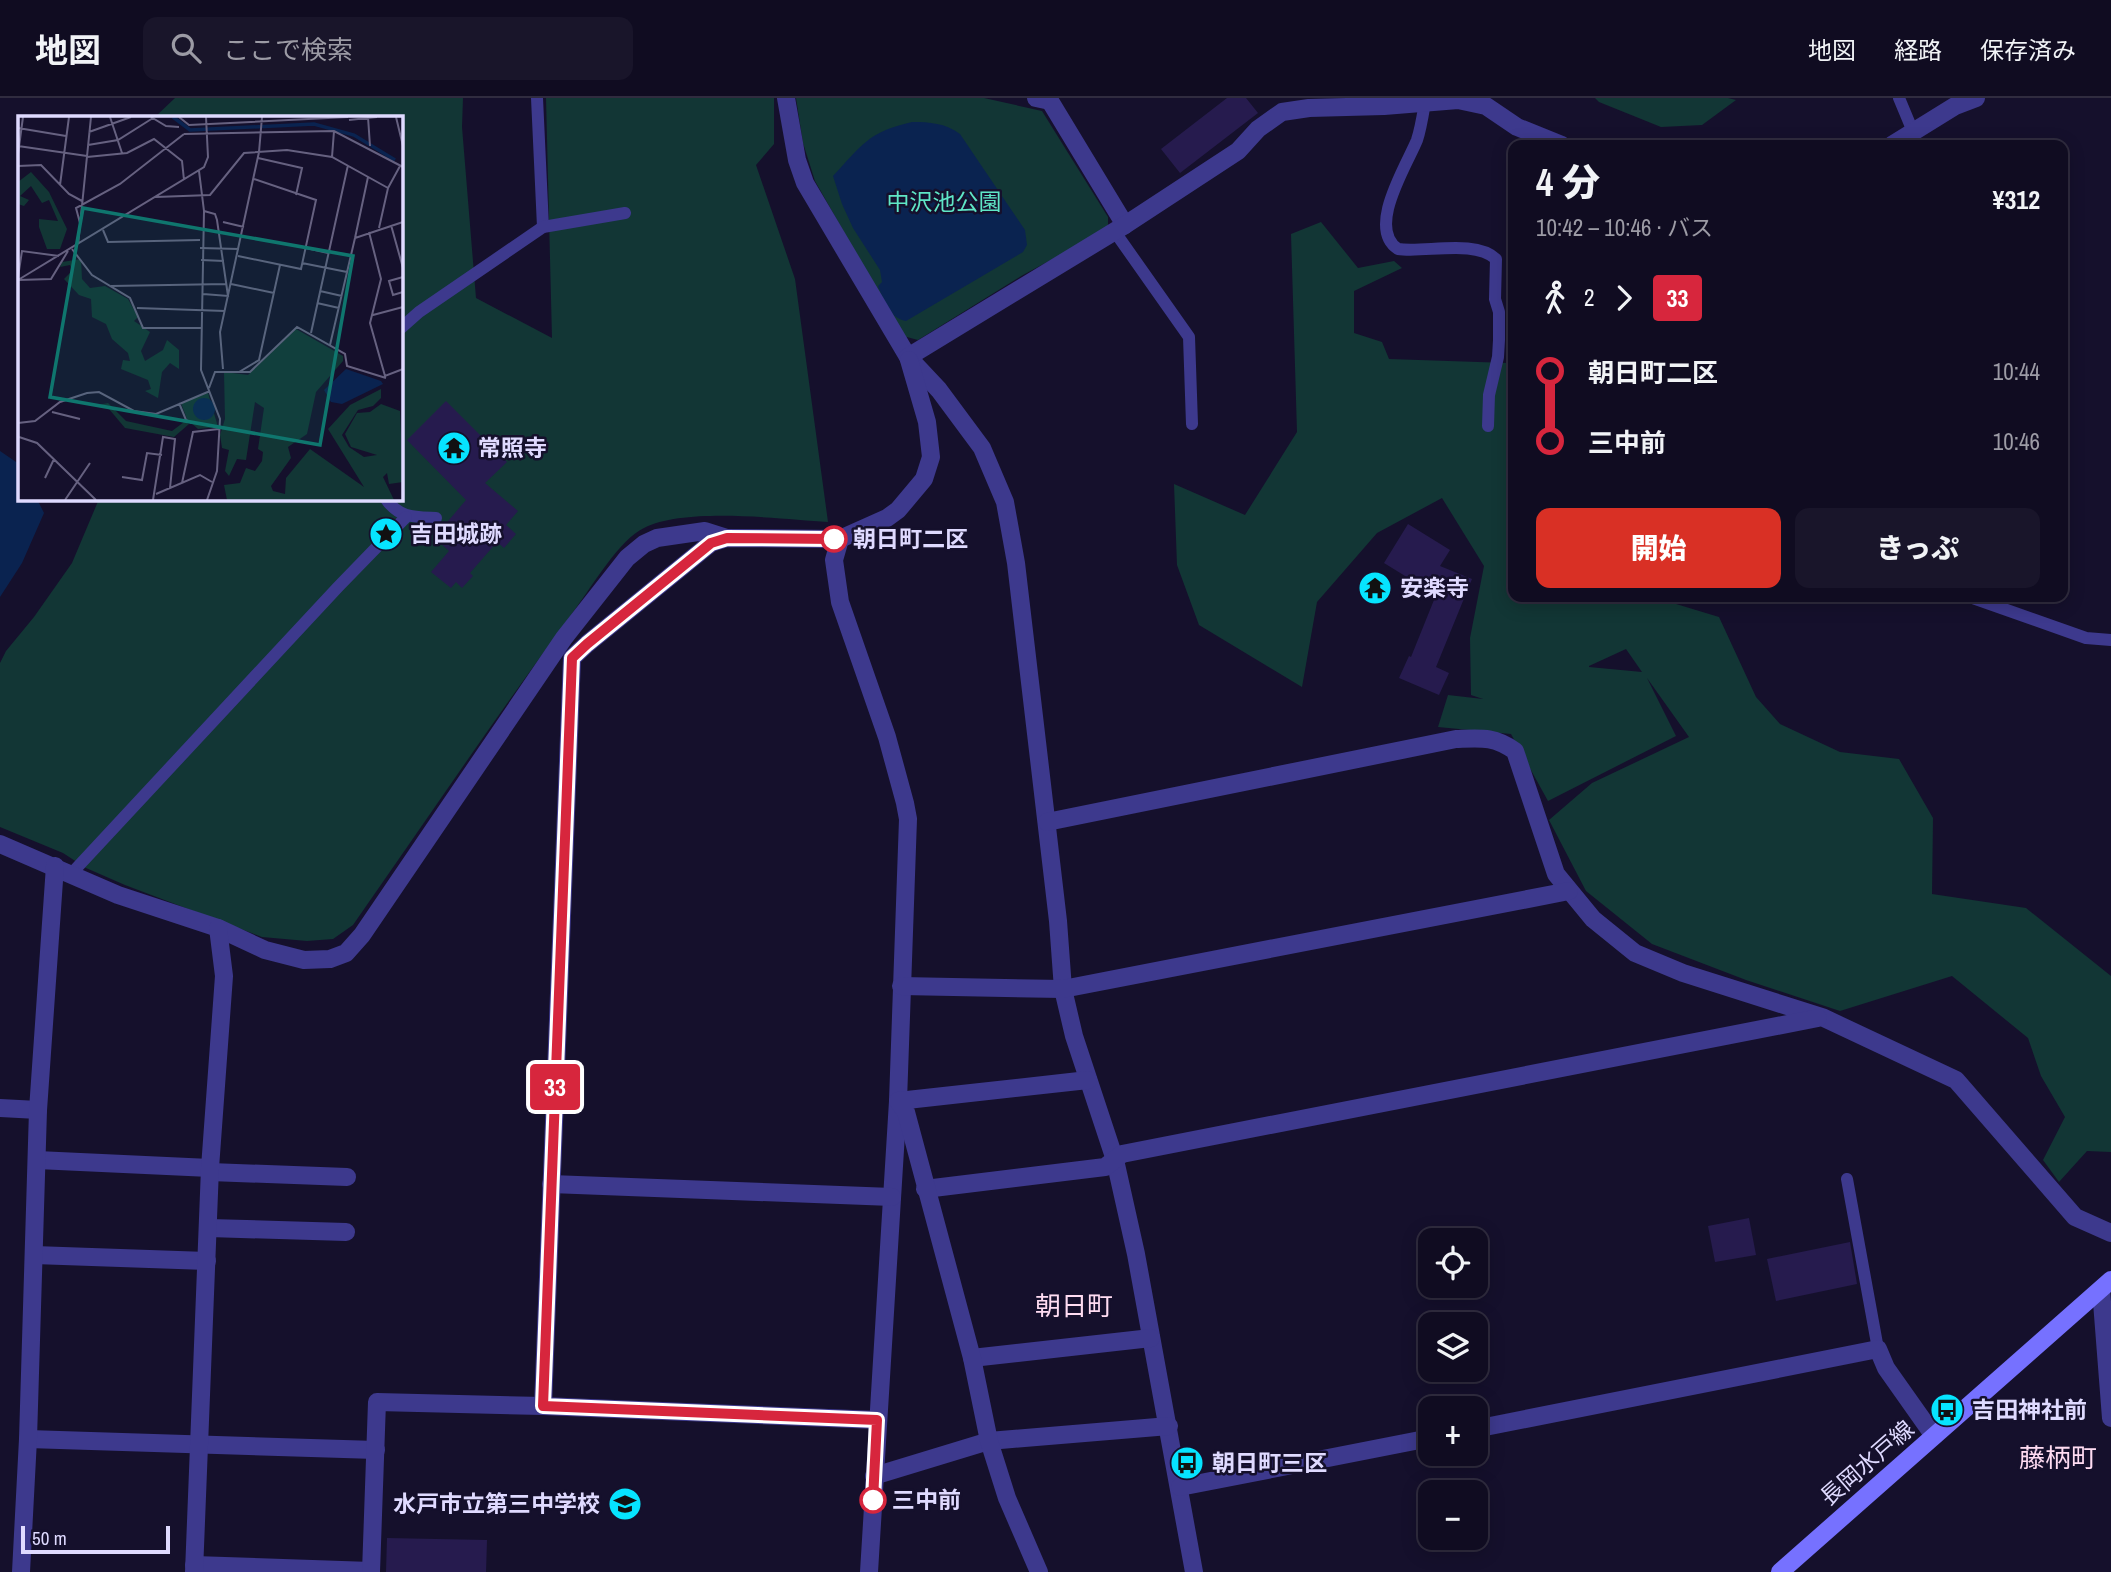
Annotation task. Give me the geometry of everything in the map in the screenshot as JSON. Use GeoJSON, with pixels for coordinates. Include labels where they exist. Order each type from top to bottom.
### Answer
{"type":"FeatureCollection","features":[{"type":"Feature","properties":{"kind":"main road","name":"長岡水戸線"},"geometry":{"type":"LineString","coordinates":[[1780,1572],[2106,1284]]}},
{"type":"Feature","properties":{"kind":"street"},"geometry":{"type":"LineString","coordinates":[[786,98],[797,160],[805,183],[908,357],[939,390],[982,448],[1004,502],[1016,563],[1047,822],[1063,989],[1074,1036],[1115,1160],[1169,1426],[1194,1572]]}},
{"type":"Feature","properties":{"kind":"street"},"geometry":{"type":"LineString","coordinates":[[1036,98],[1050,101],[1120,228]]}},
{"type":"Feature","properties":{"kind":"street"},"geometry":{"type":"LineString","coordinates":[[1914,139],[1955,106],[1976,98]]}},
{"type":"Feature","properties":{"kind":"street"},"geometry":{"type":"LineString","coordinates":[[908,357],[1120,228],[1238,151],[1258,129],[1282,112],[1309,108],[1458,100],[1486,106],[1517,127],[1550,140]]}},
{"type":"Feature","properties":{"kind":"street"},"geometry":{"type":"LineString","coordinates":[[0,844],[118,895],[218,928],[265,950],[304,960],[330,958],[346,953],[362,936],[564,638],[627,558],[657,538],[705,531],[727,538],[840,539],[887,518],[898,510],[924,479],[931,457],[926,422],[908,357]]}},
{"type":"Feature","properties":{"kind":"street"},"geometry":{"type":"LineString","coordinates":[[543,1406],[572,658],[711,543],[727,538]]}},
{"type":"Feature","properties":{"kind":"street"},"geometry":{"type":"LineString","coordinates":[[840,539],[834,560],[840,602],[887,737],[907,811],[898,1101],[869,1572]]}},
{"type":"Feature","properties":{"kind":"street"},"geometry":{"type":"LineString","coordinates":[[1047,822],[1456,739],[1485,738],[1501,741],[1514,751],[1556,874],[1592,919],[1635,953],[1683,974],[1822,1017],[1956,1080],[2075,1217],[2111,1233]]}},
{"type":"Feature","properties":{"kind":"street"},"geometry":{"type":"LineString","coordinates":[[21,1572],[28,1439],[38,1110],[63,870]]}},
{"type":"Feature","properties":{"kind":"street"},"geometry":{"type":"LineString","coordinates":[[901,986],[1063,989],[1569,891]]}},
{"type":"Feature","properties":{"kind":"street"},"geometry":{"type":"LineString","coordinates":[[218,928],[224,975],[210,1170],[194,1569],[371,1572],[377,1402],[877,1420]]}},
{"type":"Feature","properties":{"kind":"street"},"geometry":{"type":"LineString","coordinates":[[925,1189],[1105,1167],[1122,1154],[1822,1017]]}},
{"type":"Feature","properties":{"kind":"street"},"geometry":{"type":"LineString","coordinates":[[898,1101],[1088,1080]]}},
{"type":"Feature","properties":{"kind":"street"},"geometry":{"type":"LineString","coordinates":[[898,1101],[906,1112],[972,1358],[989,1441],[1007,1498],[1039,1572]]}},
{"type":"Feature","properties":{"kind":"street"},"geometry":{"type":"LineString","coordinates":[[0,1108],[38,1110]]}},
{"type":"Feature","properties":{"kind":"street"},"geometry":{"type":"LineString","coordinates":[[37,1160],[347,1177]]}},
{"type":"Feature","properties":{"kind":"street"},"geometry":{"type":"LineString","coordinates":[[551,1184],[892,1198]]}},
{"type":"Feature","properties":{"kind":"street"},"geometry":{"type":"LineString","coordinates":[[209,1228],[346,1232]]}},
{"type":"Feature","properties":{"kind":"street"},"geometry":{"type":"LineString","coordinates":[[34,1255],[207,1261]]}},
{"type":"Feature","properties":{"kind":"street"},"geometry":{"type":"LineString","coordinates":[[2106,1284],[2111,1418]]}},
{"type":"Feature","properties":{"kind":"street"},"geometry":{"type":"LineString","coordinates":[[972,1358],[1151,1338]]}},
{"type":"Feature","properties":{"kind":"street"},"geometry":{"type":"LineString","coordinates":[[1488,1426],[1878,1349],[1886,1367],[1934,1436]]}},
{"type":"Feature","properties":{"kind":"street"},"geometry":{"type":"LineString","coordinates":[[874,1476],[989,1441],[1169,1426]]}},
{"type":"Feature","properties":{"kind":"street"},"geometry":{"type":"LineString","coordinates":[[28,1439],[376,1450]]}},
{"type":"Feature","properties":{"kind":"street"},"geometry":{"type":"LineString","coordinates":[[1180,1487],[1418,1440]]}},
{"type":"Feature","properties":{"kind":"lane"},"geometry":{"type":"LineString","coordinates":[[537,98],[542,227]]}},
{"type":"Feature","properties":{"kind":"lane"},"geometry":{"type":"LineString","coordinates":[[1899,98],[1914,139]]}},
{"type":"Feature","properties":{"kind":"lane"},"geometry":{"type":"LineString","coordinates":[[1425,102],[1417,139],[1398,176],[1386,233],[1390,244],[1398,249],[1477,250],[1496,258],[1495,299],[1499,312],[1499,357],[1489,395],[1488,426]]}},
{"type":"Feature","properties":{"kind":"lane"},"geometry":{"type":"LineString","coordinates":[[402,327],[419,312],[542,227],[625,213]]}},
{"type":"Feature","properties":{"kind":"lane"},"geometry":{"type":"LineString","coordinates":[[1120,228],[1189,337],[1192,424]]}},
{"type":"Feature","properties":{"kind":"lane"},"geometry":{"type":"LineString","coordinates":[[387,500],[406,517],[436,518]]}},
{"type":"Feature","properties":{"kind":"lane"},"geometry":{"type":"LineString","coordinates":[[63,870],[406,517]]}},
{"type":"Feature","properties":{"kind":"lane"},"geometry":{"type":"LineString","coordinates":[[1984,602],[2086,638],[2111,640]]}},
{"type":"Feature","properties":{"kind":"lane"},"geometry":{"type":"LineString","coordinates":[[1847,1179],[1878,1349]]}},
{"type":"Feature","properties":{"kind":"green space"},"geometry":{"type":"Polygon","coordinates":[[[175,98],[463,98],[462,127],[476,298],[552,338],[546,98],[774,98],[774,144],[756,165],[795,279],[828,522],[708,516],[662,522],[635,534],[616,552],[598,576],[353,925],[333,939],[307,941],[262,937],[125,885],[86,868],[63,853],[0,827],[0,663],[6,651],[72,563],[99,500],[402,500],[402,116],[156,116],[175,98]]]}},
{"type":"Feature","properties":{"kind":"green space","name":"中沢池公園"},"geometry":{"type":"Polygon","coordinates":[[[796,98],[984,98],[1042,111],[1108,217],[1108,229],[1023,275],[918,340],[903,336],[815,181],[803,143],[796,98]]]}},
{"type":"Feature","properties":{"kind":"green space"},"geometry":{"type":"Polygon","coordinates":[[[1595,98],[1736,100],[1702,125],[1661,127],[1595,98]]]}},
{"type":"Feature","properties":{"kind":"green space"},"geometry":{"type":"Polygon","coordinates":[[[1321,222],[1358,268],[1394,261],[1402,268],[1354,291],[1354,333],[1382,342],[1389,359],[1508,363],[1508,602],[1670,602],[1719,617],[1756,697],[1780,724],[1840,752],[1899,759],[1933,818],[1932,894],[2026,908],[2111,976],[2111,1152],[2087,1151],[2059,1182],[2043,1160],[2065,1117],[2041,1076],[2028,1038],[1952,976],[1840,1011],[1746,980],[1652,944],[1586,891],[1549,820],[1592,783],[1689,737],[1647,678],[1676,736],[1548,801],[1511,734],[1438,727],[1448,695],[1483,699],[1471,695],[1470,638],[1484,566],[1442,498],[1377,533],[1317,602],[1302,687],[1199,625],[1177,565],[1174,484],[1245,515],[1297,432],[1291,234],[1321,222]],[[1626,649],[1589,667],[1642,672],[1626,649]]]}},
{"type":"Feature","properties":{"kind":"water"},"geometry":{"type":"Polygon","coordinates":[[[912,122],[949,127],[960,134],[1025,230],[1027,245],[1023,252],[906,321],[895,316],[885,302],[878,286],[882,282],[880,270],[853,228],[833,176],[875,135],[912,122]]]}},
{"type":"Feature","properties":{"kind":"water"},"geometry":{"type":"Polygon","coordinates":[[[0,451],[18,463],[18,500],[38,500],[44,513],[22,563],[0,597],[0,451]]]}},
{"type":"Feature","properties":{"kind":"building"},"geometry":{"type":"Polygon","coordinates":[[[1227,98],[1246,98],[1258,113],[1180,173],[1161,149],[1227,98]]]}},
{"type":"Feature","properties":{"kind":"building"},"geometry":{"type":"Polygon","coordinates":[[[446,401],[507,462],[485,483],[518,511],[506,525],[516,534],[504,548],[497,542],[470,573],[473,576],[462,588],[456,582],[451,588],[431,572],[449,551],[439,542],[449,531],[443,527],[466,500],[407,440],[446,401]]]}},
{"type":"Feature","properties":{"kind":"building"},"geometry":{"type":"Polygon","coordinates":[[[1408,524],[1450,550],[1440,566],[1472,579],[1436,667],[1449,673],[1439,695],[1399,678],[1409,656],[1411,657],[1436,595],[1384,563],[1408,524]]]}},
{"type":"Feature","properties":{"kind":"building"},"geometry":{"type":"Polygon","coordinates":[[[1749,1218],[1756,1255],[1715,1262],[1708,1226],[1749,1218]]]}},
{"type":"Feature","properties":{"kind":"building"},"geometry":{"type":"Polygon","coordinates":[[[1850,1242],[1857,1284],[1776,1301],[1767,1259],[1850,1242]]]}},
{"type":"Feature","properties":{"kind":"building"},"geometry":{"type":"Polygon","coordinates":[[[387,1538],[487,1540],[486,1572],[386,1572],[387,1538]]]}},
{"type":"Feature","properties":{"kind":"bus line","name":"33"},"geometry":{"type":"LineString","coordinates":[[834,539],[727,538],[711,543],[572,658],[543,1406],[877,1420],[873,1500]]}},
{"type":"Feature","properties":{"kind":"place","name":"常照寺"},"geometry":{"type":"Point","coordinates":[454,448]}},
{"type":"Feature","properties":{"kind":"place","name":"吉田城跡"},"geometry":{"type":"Point","coordinates":[386,534]}},
{"type":"Feature","properties":{"kind":"place","name":"朝日町二区"},"geometry":{"type":"Point","coordinates":[834,539]}},
{"type":"Feature","properties":{"kind":"place","name":"安楽寺"},"geometry":{"type":"Point","coordinates":[1375,588]}},
{"type":"Feature","properties":{"kind":"place","name":"吉田神社前"},"geometry":{"type":"Point","coordinates":[1947,1410]}},
{"type":"Feature","properties":{"kind":"place","name":"朝日町三区"},"geometry":{"type":"Point","coordinates":[1187,1463]}},
{"type":"Feature","properties":{"kind":"place","name":"三中前"},"geometry":{"type":"Point","coordinates":[873,1500]}},
{"type":"Feature","properties":{"kind":"place","name":"水戸市立第三中学校"},"geometry":{"type":"Point","coordinates":[625,1504]}},
{"type":"Feature","properties":{"kind":"district","name":"朝日町"},"geometry":{"type":"Point","coordinates":[1074,1306]}},
{"type":"Feature","properties":{"kind":"district","name":"藤柄町"},"geometry":{"type":"Point","coordinates":[2058,1458]}}]}
